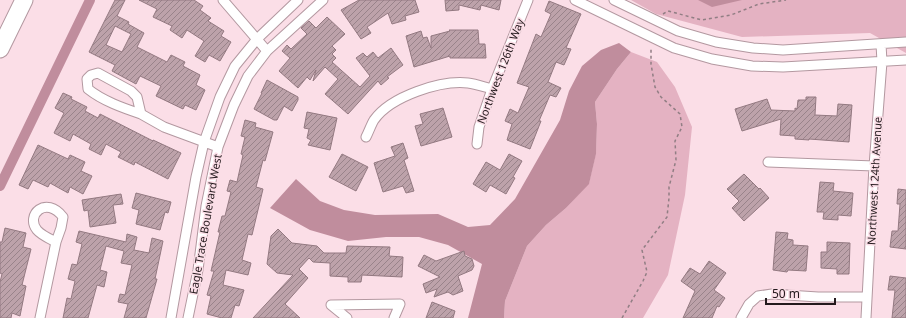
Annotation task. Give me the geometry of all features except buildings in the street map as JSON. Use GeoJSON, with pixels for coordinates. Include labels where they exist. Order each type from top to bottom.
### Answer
{"type":"FeatureCollection","features":[{"type":"Feature","properties":{"kind":"highway"},"geometry":{"type":"LineString","coordinates":[[0,49],[24,0]]}},
{"type":"Feature","properties":{"kind":"street"},"geometry":{"type":"LineString","coordinates":[[223,0],[267,51]]}},
{"type":"Feature","properties":{"kind":"street","name":"Eagle Trace Boulevard West"},"geometry":{"type":"LineString","coordinates":[[171,318],[196,177],[204,142],[220,97],[235,66],[257,39],[298,0]]}},
{"type":"Feature","properties":{"kind":"street","name":"Eagle Trace Boulevard West"},"geometry":{"type":"LineString","coordinates":[[188,318],[198,270],[206,206],[218,147],[234,105],[248,76],[267,51],[323,0]]}},
{"type":"Feature","properties":{"kind":"street","name":"Northwest 126th Way"},"geometry":{"type":"LineString","coordinates":[[477,144],[479,126],[492,89],[528,0]]}},
{"type":"Feature","properties":{"kind":"street"},"geometry":{"type":"LineString","coordinates":[[575,0],[674,48],[712,60],[752,66],[783,67],[906,60]]}},
{"type":"Feature","properties":{"kind":"street"},"geometry":{"type":"LineString","coordinates":[[614,0],[678,31],[716,42],[753,48],[784,50],[906,42]]}},
{"type":"Feature","properties":{"kind":"street","name":"Northwest 124th Avenue"},"geometry":{"type":"LineString","coordinates":[[866,318],[874,166],[882,62],[881,44]]}},
{"type":"Feature","properties":{"kind":"street"},"geometry":{"type":"LineString","coordinates":[[141,114],[137,97],[131,90],[98,74],[91,74],[88,79],[88,89],[94,94],[130,111],[141,114],[164,127],[218,147]]}},
{"type":"Feature","properties":{"kind":"street"},"geometry":{"type":"LineString","coordinates":[[366,137],[374,120],[381,113],[415,92],[433,86],[453,83],[470,83],[492,89]]}},
{"type":"Feature","properties":{"kind":"street"},"geometry":{"type":"LineString","coordinates":[[768,162],[874,166]]}},
{"type":"Feature","properties":{"kind":"street"},"geometry":{"type":"LineString","coordinates":[[40,318],[56,242]]}},
{"type":"Feature","properties":{"kind":"street"},"geometry":{"type":"LineString","coordinates":[[741,318],[749,304],[758,296],[772,294],[818,297],[868,297]]}},
{"type":"Feature","properties":{"kind":"street"},"geometry":{"type":"LineString","coordinates":[[347,318],[331,305],[400,304],[394,318]]}},
{"type":"Feature","properties":{"kind":"path"},"geometry":{"type":"LineString","coordinates":[[659,21],[664,13],[668,11],[702,20],[731,15],[759,4],[786,0]]}},
{"type":"Feature","properties":{"kind":"path"},"geometry":{"type":"LineString","coordinates":[[622,318],[647,272],[642,250],[667,217],[669,187],[676,160],[675,141],[682,127],[680,114],[661,97],[655,87],[651,64],[651,37]]}},
{"type":"Feature","properties":{"kind":"shaded area"},"geometry":{"type":"Polygon","coordinates":[[[631,0],[906,0],[906,53],[870,33],[742,37],[656,14],[631,0]]]}},
{"type":"Feature","properties":{"kind":"shaded area"},"geometry":{"type":"Polygon","coordinates":[[[698,0],[742,0],[712,7],[698,0]]]}},
{"type":"Feature","properties":{"kind":"shaded area"},"geometry":{"type":"Polygon","coordinates":[[[619,43],[631,52],[617,69],[595,102],[597,124],[596,154],[589,184],[566,208],[546,225],[527,246],[505,301],[504,318],[468,318],[482,264],[448,245],[419,237],[386,237],[348,241],[310,230],[270,208],[296,179],[320,201],[344,210],[375,215],[438,214],[468,227],[490,225],[515,199],[560,120],[569,91],[582,66],[601,50],[619,43]]]}},
{"type":"Feature","properties":{"kind":"shaded area"},"geometry":{"type":"Polygon","coordinates":[[[631,52],[657,62],[675,87],[692,127],[685,195],[668,275],[643,318],[504,318],[505,301],[527,246],[589,183],[596,153],[597,124],[595,102],[617,69],[631,52]]]}},
{"type":"Feature","properties":{"kind":"waterway"},"geometry":{"type":"LineString","coordinates":[[0,186],[90,0]]}}]}
